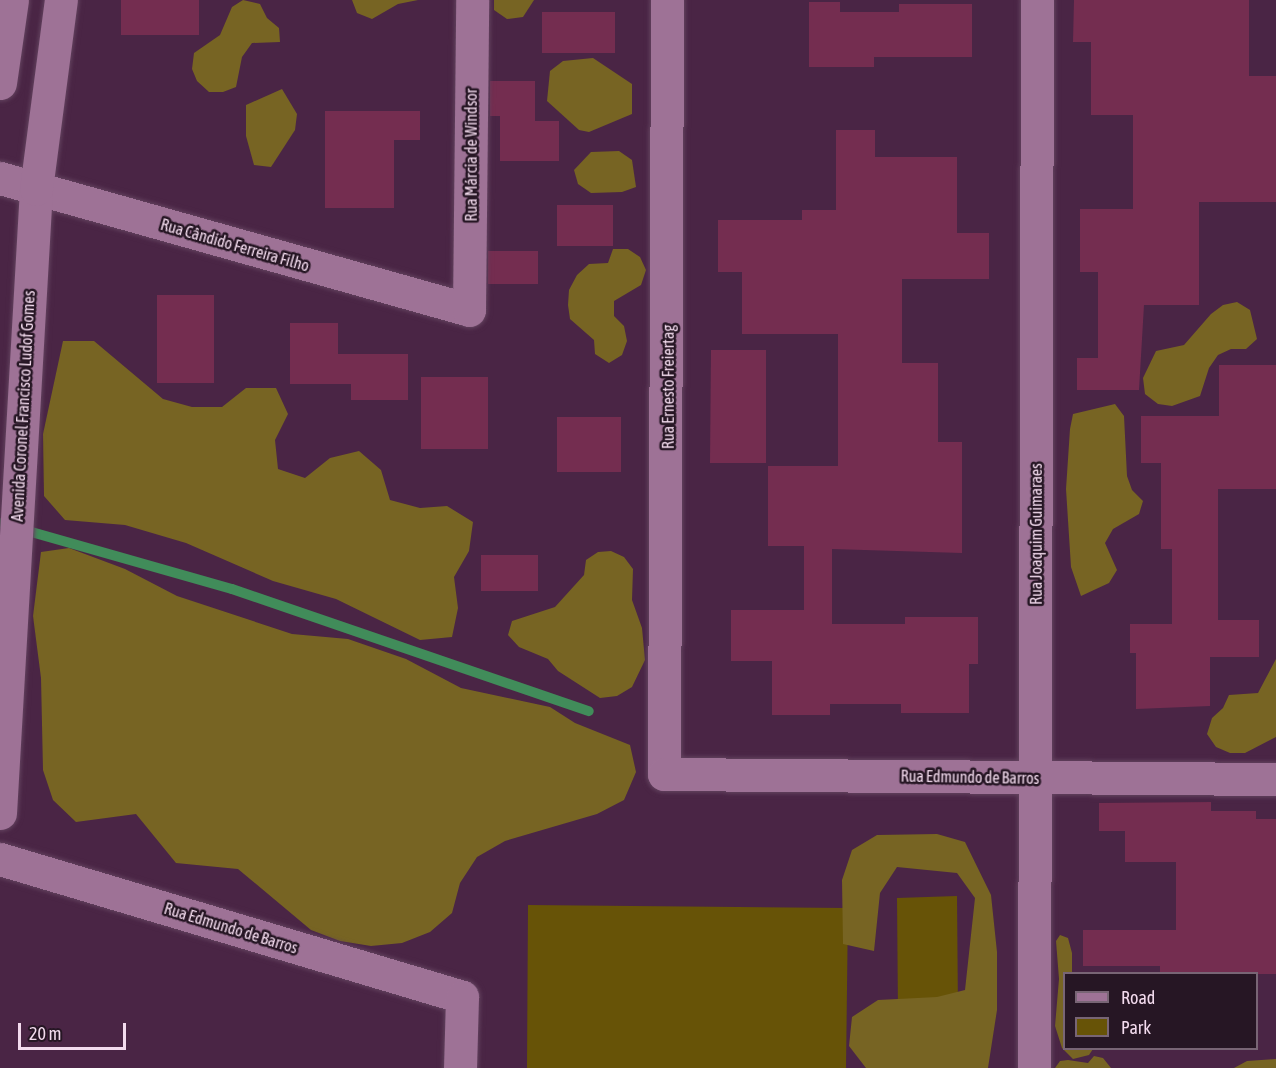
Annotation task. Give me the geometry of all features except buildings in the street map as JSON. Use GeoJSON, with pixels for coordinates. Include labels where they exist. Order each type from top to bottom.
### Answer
{"type":"FeatureCollection","features":[{"type":"Feature","properties":{"kind":"street"},"geometry":{"type":"LineString","coordinates":[[0,83],[12,0]]}},
{"type":"Feature","properties":{"kind":"street","name":"Avenida Coronel Francisco Ludof Gomes"},"geometry":{"type":"LineString","coordinates":[[0,813],[36,189],[61,0]]}},
{"type":"Feature","properties":{"kind":"street","name":"Rua Márcia de Windsor"},"geometry":{"type":"LineString","coordinates":[[469,310],[472,0]]}},
{"type":"Feature","properties":{"kind":"street","name":"Rua Ernesto Freiertag"},"geometry":{"type":"LineString","coordinates":[[664,774],[667,0]]}},
{"type":"Feature","properties":{"kind":"street","name":"Rua Joaquim Guimaraes"},"geometry":{"type":"LineString","coordinates":[[1034,1068],[1037,0]]}},
{"type":"Feature","properties":{"kind":"street","name":"Rua Cândido Ferreira Filho"},"geometry":{"type":"LineString","coordinates":[[0,178],[469,310]]}},
{"type":"Feature","properties":{"kind":"street","name":"Rua Edmundo de Barros"},"geometry":{"type":"LineString","coordinates":[[664,774],[1276,779]]}},
{"type":"Feature","properties":{"kind":"street","name":"Rua Edmundo de Barros"},"geometry":{"type":"LineString","coordinates":[[0,859],[462,998],[460,1068]]}},
{"type":"Feature","properties":{"kind":"green space"},"geometry":{"type":"Polygon","coordinates":[[[957,896],[958,1013],[898,1013],[897,898],[957,896]]]}},
{"type":"Feature","properties":{"kind":"green space"},"geometry":{"type":"Polygon","coordinates":[[[528,905],[848,908],[846,1068],[527,1068],[528,905]]]}},
{"type":"Feature","properties":{"kind":"shaded area"},"geometry":{"type":"Polygon","coordinates":[[[243,0],[260,4],[267,18],[279,28],[280,42],[252,43],[242,57],[236,87],[223,92],[209,92],[197,81],[192,69],[194,53],[220,35],[232,7],[243,0]]]}},
{"type":"Feature","properties":{"kind":"shaded area"},"geometry":{"type":"Polygon","coordinates":[[[352,0],[418,0],[398,4],[372,19],[357,13],[352,0]]]}},
{"type":"Feature","properties":{"kind":"shaded area"},"geometry":{"type":"Polygon","coordinates":[[[494,0],[534,0],[523,17],[507,19],[494,10],[494,0]]]}},
{"type":"Feature","properties":{"kind":"shaded area"},"geometry":{"type":"Polygon","coordinates":[[[593,58],[632,84],[632,114],[589,132],[579,130],[547,101],[550,71],[563,61],[593,58]]]}},
{"type":"Feature","properties":{"kind":"shaded area"},"geometry":{"type":"Polygon","coordinates":[[[282,89],[297,114],[295,130],[271,167],[254,165],[246,136],[246,105],[282,89]]]}},
{"type":"Feature","properties":{"kind":"shaded area"},"geometry":{"type":"Polygon","coordinates":[[[619,151],[632,160],[636,187],[622,192],[591,193],[578,184],[574,170],[591,152],[619,151]]]}},
{"type":"Feature","properties":{"kind":"shaded area"},"geometry":{"type":"Polygon","coordinates":[[[613,249],[628,249],[640,257],[646,270],[641,285],[614,301],[614,316],[624,326],[627,341],[622,355],[609,363],[595,354],[594,340],[570,319],[568,305],[569,290],[577,275],[589,264],[608,263],[613,249]]]}},
{"type":"Feature","properties":{"kind":"shaded area"},"geometry":{"type":"Polygon","coordinates":[[[1237,302],[1250,310],[1257,339],[1246,349],[1231,349],[1218,355],[1209,368],[1200,396],[1172,406],[1158,404],[1145,394],[1143,378],[1156,351],[1184,345],[1211,314],[1223,305],[1237,302]]]}},
{"type":"Feature","properties":{"kind":"shaded area"},"geometry":{"type":"Polygon","coordinates":[[[63,341],[94,341],[163,399],[192,407],[222,407],[246,388],[276,388],[288,414],[275,440],[278,469],[305,478],[330,458],[359,451],[381,470],[390,500],[420,508],[447,506],[473,522],[469,551],[454,577],[458,608],[452,637],[420,640],[336,599],[273,581],[186,543],[125,525],[65,520],[44,496],[43,434],[63,341]]]}},
{"type":"Feature","properties":{"kind":"shaded area"},"geometry":{"type":"Polygon","coordinates":[[[1115,404],[1124,416],[1127,476],[1132,490],[1143,501],[1139,514],[1113,529],[1105,543],[1117,570],[1109,583],[1081,596],[1071,567],[1066,489],[1070,429],[1073,414],[1115,404]]]}},
{"type":"Feature","properties":{"kind":"shaded area"},"geometry":{"type":"Polygon","coordinates":[[[69,548],[125,569],[177,596],[292,634],[348,639],[406,659],[461,688],[550,707],[575,723],[630,745],[636,772],[624,800],[597,814],[505,841],[477,857],[460,883],[452,913],[430,932],[402,943],[371,946],[340,941],[311,930],[238,869],[176,863],[136,814],[76,822],[53,800],[43,770],[41,678],[33,616],[41,552],[69,548]]]}},
{"type":"Feature","properties":{"kind":"shaded area"},"geometry":{"type":"Polygon","coordinates":[[[611,551],[624,557],[633,569],[632,600],[642,628],[645,660],[632,687],[617,696],[600,698],[558,671],[548,659],[519,647],[508,635],[512,621],[555,607],[584,575],[586,560],[598,552],[611,551]]]}},
{"type":"Feature","properties":{"kind":"shaded area"},"geometry":{"type":"Polygon","coordinates":[[[1276,659],[1276,737],[1245,753],[1230,753],[1216,747],[1207,734],[1212,718],[1223,708],[1229,695],[1258,693],[1276,659]]]}},
{"type":"Feature","properties":{"kind":"shaded area"},"geometry":{"type":"Polygon","coordinates":[[[937,834],[965,842],[991,895],[997,952],[997,1010],[988,1068],[866,1068],[849,1046],[852,1017],[878,1000],[937,997],[965,990],[975,898],[957,873],[897,867],[880,893],[874,951],[843,944],[842,880],[852,850],[877,835],[937,834]]]}},
{"type":"Feature","properties":{"kind":"shaded area"},"geometry":{"type":"Polygon","coordinates":[[[1060,935],[1068,938],[1072,953],[1072,972],[1063,972],[1063,1049],[1055,1026],[1059,979],[1056,941],[1060,935]]]}},
{"type":"Feature","properties":{"kind":"shaded area"},"geometry":{"type":"Polygon","coordinates":[[[1064,1050],[1092,1050],[1089,1055],[1073,1059],[1064,1050]]]}},
{"type":"Feature","properties":{"kind":"shaded area"},"geometry":{"type":"Polygon","coordinates":[[[1094,1056],[1103,1058],[1111,1068],[1055,1068],[1060,1061],[1088,1063],[1094,1056]]]}},
{"type":"Feature","properties":{"kind":"shaded area"},"geometry":{"type":"Polygon","coordinates":[[[1276,1059],[1276,1068],[1234,1068],[1247,1061],[1276,1059]]]}},
{"type":"Feature","properties":{"kind":"waterway"},"geometry":{"type":"LineString","coordinates":[[0,523],[232,589],[589,711]]}}]}
